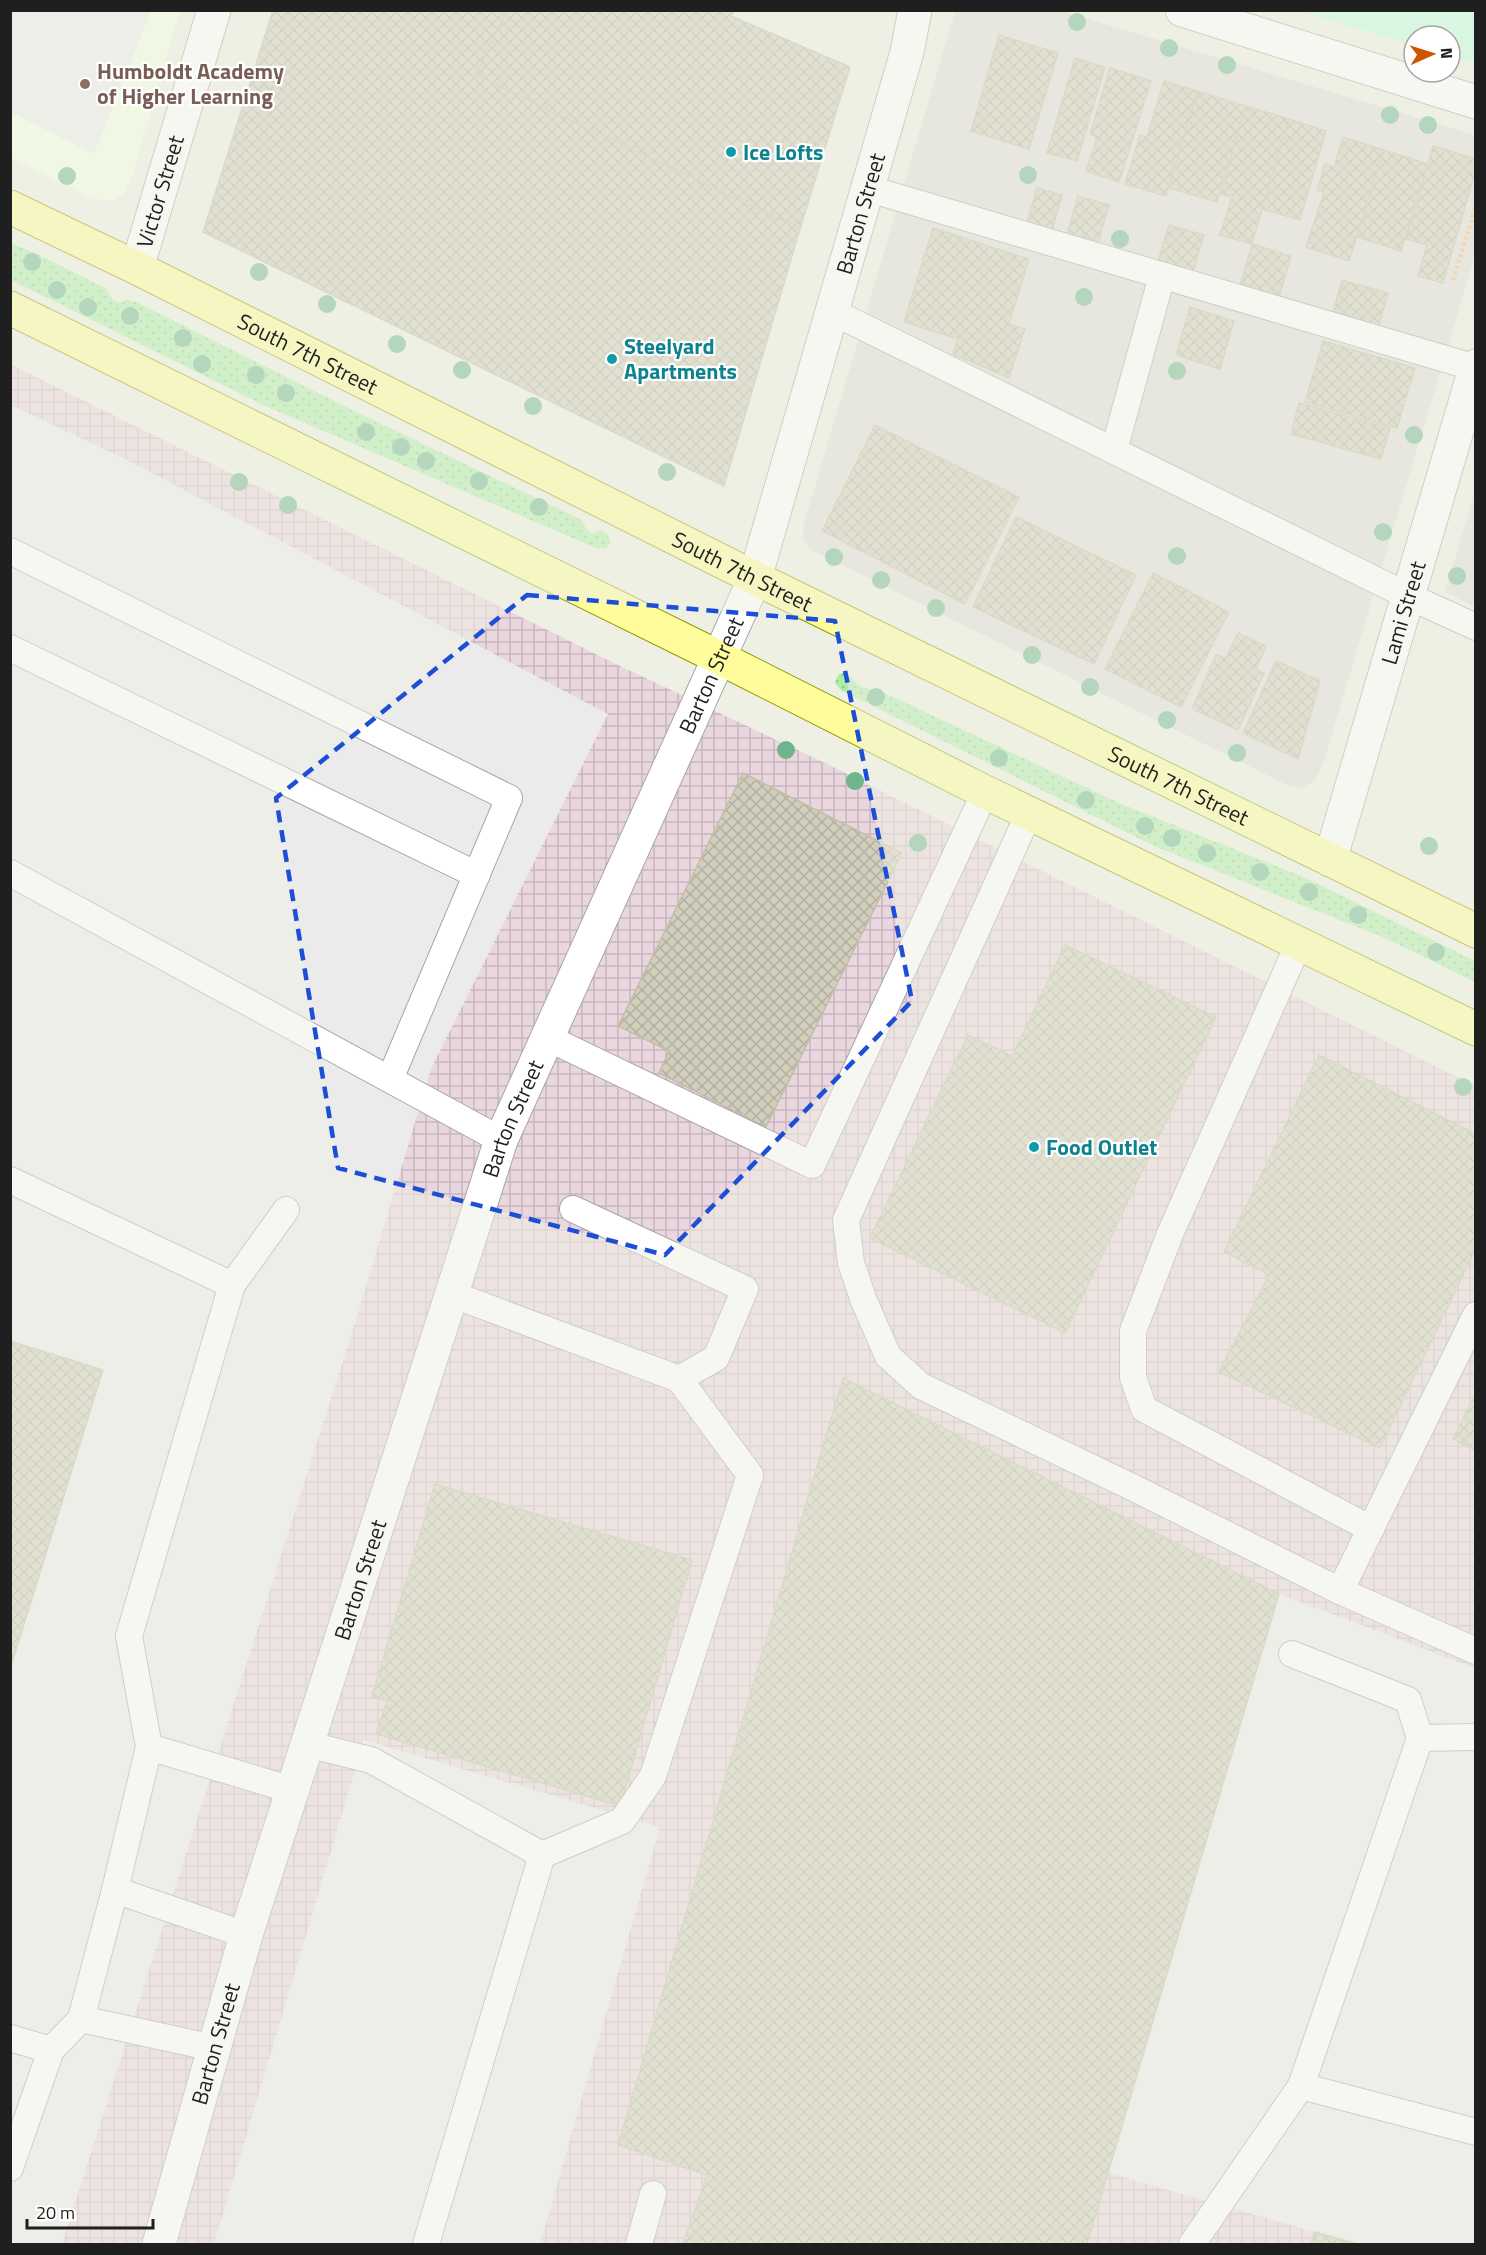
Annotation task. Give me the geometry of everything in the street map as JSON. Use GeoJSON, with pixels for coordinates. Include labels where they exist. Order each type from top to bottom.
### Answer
{"type":"FeatureCollection","features":[{"type":"Feature","properties":{"kind":"main road","name":"South 7th Street"},"geometry":{"type":"LineString","coordinates":[[10,207],[137,268],[755,578],[1476,930]]}},
{"type":"Feature","properties":{"kind":"main road"},"geometry":{"type":"LineString","coordinates":[[10,308],[720,658],[985,792],[1476,1029]]}},
{"type":"Feature","properties":{"kind":"street","name":"Victor Street"},"geometry":{"type":"LineString","coordinates":[[137,268],[214,10]]}},
{"type":"Feature","properties":{"kind":"street","name":"Barton Street"},"geometry":{"type":"LineString","coordinates":[[159,2244],[246,1935],[501,1140],[755,578],[907,52],[915,10]]}},
{"type":"Feature","properties":{"kind":"street"},"geometry":{"type":"LineString","coordinates":[[1182,10],[1476,102]]}},
{"type":"Feature","properties":{"kind":"street","name":"Lami Street"},"geometry":{"type":"LineString","coordinates":[[1330,860],[1475,368]]}},
{"type":"Feature","properties":{"kind":"lane"},"geometry":{"type":"LineString","coordinates":[[866,188],[1475,368]]}},
{"type":"Feature","properties":{"kind":"lane"},"geometry":{"type":"LineString","coordinates":[[1114,450],[1162,276]]}},
{"type":"Feature","properties":{"kind":"lane"},"geometry":{"type":"LineString","coordinates":[[831,311],[1408,596],[1476,627]]}},
{"type":"Feature","properties":{"kind":"lane"},"geometry":{"type":"LineString","coordinates":[[10,551],[509,798],[390,1079]]}},
{"type":"Feature","properties":{"kind":"lane"},"geometry":{"type":"LineString","coordinates":[[10,648],[477,875]]}},
{"type":"Feature","properties":{"kind":"lane"},"geometry":{"type":"LineString","coordinates":[[548,1038],[812,1165],[985,792]]}},
{"type":"Feature","properties":{"kind":"lane"},"geometry":{"type":"LineString","coordinates":[[1029,813],[846,1220],[851,1263],[864,1301],[888,1356],[921,1386],[1134,1488],[1340,1592],[1476,1651]]}},
{"type":"Feature","properties":{"kind":"lane"},"geometry":{"type":"LineString","coordinates":[[10,873],[501,1140]]}},
{"type":"Feature","properties":{"kind":"lane"},"geometry":{"type":"LineString","coordinates":[[1299,943],[1170,1234],[1133,1331],[1133,1377],[1144,1408],[1371,1529]]}},
{"type":"Feature","properties":{"kind":"lane"},"geometry":{"type":"LineString","coordinates":[[10,1180],[232,1285]]}},
{"type":"Feature","properties":{"kind":"lane"},"geometry":{"type":"LineString","coordinates":[[573,1209],[745,1289],[716,1358],[679,1379]]}},
{"type":"Feature","properties":{"kind":"lane"},"geometry":{"type":"LineString","coordinates":[[10,2168],[17,2125],[51,2050],[81,2019],[149,1747],[129,1636],[232,1285],[286,1210]]}},
{"type":"Feature","properties":{"kind":"lane"},"geometry":{"type":"LineString","coordinates":[[451,1294],[679,1379],[750,1475],[653,1776],[622,1821],[542,1855]]}},
{"type":"Feature","properties":{"kind":"lane"},"geometry":{"type":"LineString","coordinates":[[1340,1592],[1476,1315]]}},
{"type":"Feature","properties":{"kind":"lane"},"geometry":{"type":"LineString","coordinates":[[1192,2244],[1301,2086],[1420,1738],[1408,1700],[1292,1654]]}},
{"type":"Feature","properties":{"kind":"lane"},"geometry":{"type":"LineString","coordinates":[[1420,1738],[1476,1737]]}},
{"type":"Feature","properties":{"kind":"lane"},"geometry":{"type":"LineString","coordinates":[[306,1744],[371,1760],[542,1855]]}},
{"type":"Feature","properties":{"kind":"lane"},"geometry":{"type":"LineString","coordinates":[[149,1747],[292,1790]]}},
{"type":"Feature","properties":{"kind":"lane"},"geometry":{"type":"LineString","coordinates":[[426,2244],[542,1855]]}},
{"type":"Feature","properties":{"kind":"lane"},"geometry":{"type":"LineString","coordinates":[[115,1890],[246,1935]]}},
{"type":"Feature","properties":{"kind":"lane"},"geometry":{"type":"LineString","coordinates":[[81,2019],[214,2048]]}},
{"type":"Feature","properties":{"kind":"lane"},"geometry":{"type":"LineString","coordinates":[[10,2038],[51,2050]]}},
{"type":"Feature","properties":{"kind":"lane"},"geometry":{"type":"LineString","coordinates":[[1301,2086],[1476,2132]]}},
{"type":"Feature","properties":{"kind":"lane"},"geometry":{"type":"LineString","coordinates":[[639,2244],[653,2194]]}},
{"type":"Feature","properties":{"kind":"path"},"geometry":{"type":"LineString","coordinates":[[1453,280],[1476,206]]}},
{"type":"Feature","properties":{"kind":"highlighted area"},"geometry":{"type":"Polygon","coordinates":[[[527,595],[835,621],[912,1001],[665,1255],[338,1168],[276,798],[527,595]]]}},
{"type":"Feature","properties":{"kind":"shaded area","name":"Humboldt Academy of Higher Learning"},"geometry":{"type":"Polygon","coordinates":[[[10,11],[180,11],[132,176],[124,193],[114,200],[90,197],[11,158],[10,11]]]}},
{"type":"Feature","properties":{"kind":"shaded area"},"geometry":{"type":"Polygon","coordinates":[[[10,11],[151,11],[94,154],[11,112],[10,11]]]}},
{"type":"Feature","properties":{"kind":"shaded area"},"geometry":{"type":"Polygon","coordinates":[[[955,11],[1062,11],[1475,135],[1475,256],[1323,764],[1316,780],[1302,788],[1287,785],[812,550],[804,541],[803,527],[955,11]]]}},
{"type":"Feature","properties":{"kind":"shaded area"},"geometry":{"type":"Polygon","coordinates":[[[1298,11],[1475,11],[1475,63],[1462,59],[1462,24],[1402,24],[1402,41],[1298,11]]]}},
{"type":"Feature","properties":{"kind":"shaded area"},"geometry":{"type":"Polygon","coordinates":[[[10,364],[620,666],[823,762],[1475,1086],[1475,2244],[11,2244],[10,364]]]}},
{"type":"Feature","properties":{"kind":"shaded area"},"geometry":{"type":"Polygon","coordinates":[[[11,405],[137,465],[608,714],[431,1069],[355,1323],[62,2244],[11,2244],[10,1669],[103,1370],[11,1341],[11,405]]]}},
{"type":"Feature","properties":{"kind":"shaded area"},"geometry":{"type":"Polygon","coordinates":[[[1475,491],[1476,607],[1445,592],[1475,491]]]}},
{"type":"Feature","properties":{"kind":"shaded area"},"geometry":{"type":"Polygon","coordinates":[[[1279,1594],[1475,1668],[1475,2244],[1357,2244],[1109,2173],[1279,1594]]]}},
{"type":"Feature","properties":{"kind":"shaded area"},"geometry":{"type":"Polygon","coordinates":[[[364,1740],[660,1827],[540,2244],[214,2244],[364,1740]]]}},
{"type":"Feature","properties":{"kind":"green space"},"geometry":{"type":"Polygon","coordinates":[[[10,243],[107,289],[112,299],[121,303],[126,300],[136,302],[346,407],[582,520],[586,529],[593,534],[600,530],[607,534],[611,542],[606,549],[596,548],[263,405],[11,280],[10,243]]]}},
{"type":"Feature","properties":{"kind":"green space"},"geometry":{"type":"Polygon","coordinates":[[[844,672],[865,688],[876,689],[1119,803],[1306,878],[1475,961],[1475,982],[1385,938],[1154,846],[841,690],[835,683],[838,675],[844,672]]]}},
{"type":"Feature","properties":{"kind":"building","name":"Steelyard Apartments"},"geometry":{"type":"Polygon","coordinates":[[[273,10],[507,10],[476,75],[800,229],[724,486],[203,232],[273,10]]]}},
{"type":"Feature","properties":{"kind":"building","name":"Ice Lofts"},"geometry":{"type":"Polygon","coordinates":[[[507,10],[734,10],[731,16],[850,67],[800,229],[476,75],[507,10]]]}},
{"type":"Feature","properties":{"kind":"building"},"geometry":{"type":"Polygon","coordinates":[[[999,35],[1058,53],[1029,149],[971,131],[999,35]]]}},
{"type":"Feature","properties":{"kind":"building"},"geometry":{"type":"Polygon","coordinates":[[[1075,58],[1105,67],[1077,161],[1047,153],[1075,58]]]}},
{"type":"Feature","properties":{"kind":"building"},"geometry":{"type":"Polygon","coordinates":[[[1110,68],[1151,81],[1119,182],[1086,171],[1097,137],[1090,134],[1110,68]]]}},
{"type":"Feature","properties":{"kind":"building"},"geometry":{"type":"Polygon","coordinates":[[[1164,81],[1197,91],[1166,196],[1125,184],[1140,135],[1147,137],[1164,81]]]}},
{"type":"Feature","properties":{"kind":"building"},"geometry":{"type":"Polygon","coordinates":[[[1197,91],[1246,106],[1217,202],[1169,188],[1197,91]]]}},
{"type":"Feature","properties":{"kind":"building"},"geometry":{"type":"Polygon","coordinates":[[[1246,106],[1289,119],[1252,244],[1220,235],[1232,197],[1220,194],[1246,106]]]}},
{"type":"Feature","properties":{"kind":"building"},"geometry":{"type":"Polygon","coordinates":[[[1289,119],[1326,131],[1300,220],[1262,209],[1289,119]]]}},
{"type":"Feature","properties":{"kind":"building"},"geometry":{"type":"Polygon","coordinates":[[[1343,137],[1384,150],[1349,261],[1306,247],[1324,192],[1317,190],[1325,164],[1334,167],[1343,137]]]}},
{"type":"Feature","properties":{"kind":"building"},"geometry":{"type":"Polygon","coordinates":[[[1433,146],[1476,159],[1476,170],[1443,283],[1418,276],[1427,245],[1406,239],[1433,146]]]}},
{"type":"Feature","properties":{"kind":"building"},"geometry":{"type":"Polygon","coordinates":[[[1384,150],[1428,164],[1401,251],[1357,237],[1384,150]]]}},
{"type":"Feature","properties":{"kind":"building"},"geometry":{"type":"Polygon","coordinates":[[[1037,188],[1062,195],[1052,230],[1027,222],[1037,188]]]}},
{"type":"Feature","properties":{"kind":"building"},"geometry":{"type":"Polygon","coordinates":[[[1078,196],[1109,205],[1098,243],[1067,234],[1078,196]]]}},
{"type":"Feature","properties":{"kind":"building"},"geometry":{"type":"Polygon","coordinates":[[[1169,225],[1204,235],[1192,275],[1157,264],[1169,225]]]}},
{"type":"Feature","properties":{"kind":"building"},"geometry":{"type":"Polygon","coordinates":[[[933,228],[1029,259],[1009,324],[1025,329],[1009,378],[953,354],[958,339],[904,322],[933,228]]]}},
{"type":"Feature","properties":{"kind":"building"},"geometry":{"type":"Polygon","coordinates":[[[1252,244],[1291,256],[1278,301],[1239,289],[1252,244]]]}},
{"type":"Feature","properties":{"kind":"building"},"geometry":{"type":"Polygon","coordinates":[[[1342,280],[1388,293],[1378,329],[1332,316],[1342,280]]]}},
{"type":"Feature","properties":{"kind":"building"},"geometry":{"type":"Polygon","coordinates":[[[1190,307],[1234,321],[1220,369],[1176,355],[1190,307]]]}},
{"type":"Feature","properties":{"kind":"building"},"geometry":{"type":"Polygon","coordinates":[[[1323,341],[1415,368],[1397,428],[1305,402],[1323,341]]]}},
{"type":"Feature","properties":{"kind":"building"},"geometry":{"type":"Polygon","coordinates":[[[1299,403],[1390,428],[1381,459],[1291,434],[1299,403]]]}},
{"type":"Feature","properties":{"kind":"building"},"geometry":{"type":"Polygon","coordinates":[[[875,425],[1019,497],[965,604],[822,531],[875,425]]]}},
{"type":"Feature","properties":{"kind":"building"},"geometry":{"type":"Polygon","coordinates":[[[1016,517],[1136,575],[1094,664],[973,607],[1016,517]]]}},
{"type":"Feature","properties":{"kind":"building"},"geometry":{"type":"Polygon","coordinates":[[[1153,573],[1229,612],[1181,707],[1105,669],[1153,573]]]}},
{"type":"Feature","properties":{"kind":"building"},"geometry":{"type":"Polygon","coordinates":[[[1238,633],[1266,646],[1256,669],[1264,673],[1238,730],[1192,709],[1216,655],[1226,658],[1238,633]]]}},
{"type":"Feature","properties":{"kind":"building"},"geometry":{"type":"Polygon","coordinates":[[[1276,661],[1320,681],[1298,759],[1243,733],[1276,661]]]}},
{"type":"Feature","properties":{"kind":"building"},"geometry":{"type":"Polygon","coordinates":[[[743,773],[902,853],[766,1127],[659,1073],[669,1051],[618,1026],[743,773]]]}},
{"type":"Feature","properties":{"kind":"building","name":"Food Outlet"},"geometry":{"type":"Polygon","coordinates":[[[1065,945],[1216,1017],[1065,1333],[870,1238],[968,1035],[1012,1056],[1065,945]]]}},
{"type":"Feature","properties":{"kind":"building"},"geometry":{"type":"Polygon","coordinates":[[[1319,1055],[1476,1134],[1476,1248],[1380,1448],[1219,1372],[1269,1275],[1224,1252],[1319,1055]]]}},
{"type":"Feature","properties":{"kind":"building"},"geometry":{"type":"Polygon","coordinates":[[[10,1341],[103,1370],[10,1669],[10,1341]]]}},
{"type":"Feature","properties":{"kind":"building"},"geometry":{"type":"Polygon","coordinates":[[[843,1378],[1279,1594],[1087,2244],[683,2244],[707,2175],[618,2145],[843,1378]]]}},
{"type":"Feature","properties":{"kind":"building"},"geometry":{"type":"Polygon","coordinates":[[[1476,1392],[1476,1451],[1453,1439],[1476,1392]]]}},
{"type":"Feature","properties":{"kind":"building"},"geometry":{"type":"Polygon","coordinates":[[[435,1484],[692,1560],[620,1806],[376,1734],[387,1701],[372,1696],[435,1484]]]}},
{"type":"Feature","properties":{"kind":"building"},"geometry":{"type":"Polygon","coordinates":[[[1315,2232],[1357,2244],[1311,2244],[1315,2232]]]}},
{"type":"Feature","properties":{"kind":"place","name":"Humboldt Academy of Higher Learning"},"geometry":{"type":"Point","coordinates":[85,84]}},
{"type":"Feature","properties":{"kind":"place","name":"Ice Lofts"},"geometry":{"type":"Point","coordinates":[731,152]}},
{"type":"Feature","properties":{"kind":"place","name":"Steelyard Apartments"},"geometry":{"type":"Point","coordinates":[612,359]}},
{"type":"Feature","properties":{"kind":"place","name":"Food Outlet"},"geometry":{"type":"Point","coordinates":[1034,1147]}}]}
